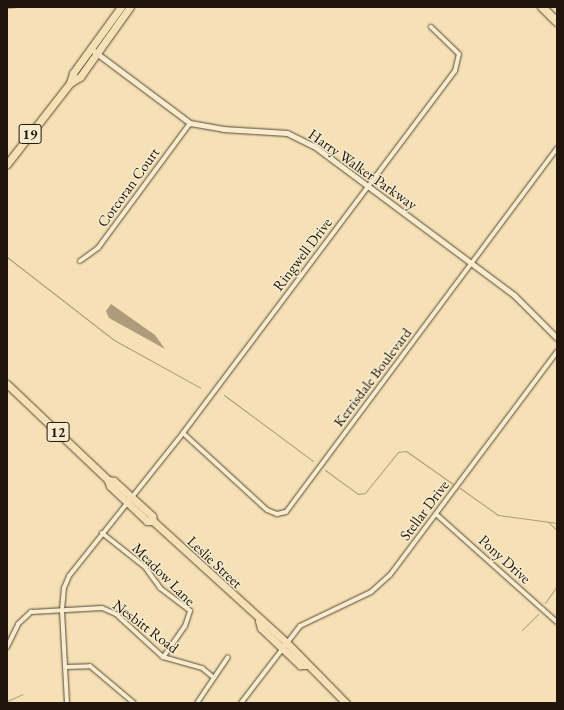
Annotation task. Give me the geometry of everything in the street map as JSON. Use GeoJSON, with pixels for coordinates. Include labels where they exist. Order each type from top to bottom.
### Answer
{"type":"FeatureCollection","features":[{"type":"Feature","properties":{"kind":"highway"},"geometry":{"type":"LineString","coordinates":[[542,7],[557,22]]}},
{"type":"Feature","properties":{"kind":"main road","name":"19"},"geometry":{"type":"LineString","coordinates":[[70,83],[73,73],[121,7]]}},
{"type":"Feature","properties":{"kind":"main road","name":"19"},"geometry":{"type":"LineString","coordinates":[[7,164],[70,83],[80,77],[130,7]]}},
{"type":"Feature","properties":{"kind":"main road","name":"Leslie Street"},"geometry":{"type":"LineString","coordinates":[[7,384],[108,480],[110,486],[129,499],[147,521],[153,521],[346,703]]}},
{"type":"Feature","properties":{"kind":"street","name":"Ringwell Drive"},"geometry":{"type":"LineString","coordinates":[[67,703],[62,610],[64,588],[69,576],[183,433],[459,65],[456,49],[431,27]]}},
{"type":"Feature","properties":{"kind":"street","name":"Harry Walker Parkway"},"geometry":{"type":"LineString","coordinates":[[90,49],[98,53],[190,123],[223,129],[287,133],[314,146],[472,262],[514,295],[557,338]]}},
{"type":"Feature","properties":{"kind":"street","name":"Corcoran Court"},"geometry":{"type":"LineString","coordinates":[[80,261],[98,248],[190,123]]}},
{"type":"Feature","properties":{"kind":"street","name":"Kerrisdale Boulevard"},"geometry":{"type":"LineString","coordinates":[[183,433],[267,510],[282,514],[557,148]]}},
{"type":"Feature","properties":{"kind":"street","name":"Stellar Drive"},"geometry":{"type":"LineString","coordinates":[[241,703],[284,645],[309,620],[357,600],[381,583],[436,514],[557,352]]}},
{"type":"Feature","properties":{"kind":"street","name":"Pony Drive"},"geometry":{"type":"LineString","coordinates":[[436,514],[557,622]]}},
{"type":"Feature","properties":{"kind":"street","name":"Meadow Lane"},"geometry":{"type":"LineString","coordinates":[[102,533],[145,567],[160,588],[190,611],[185,626],[163,657]]}},
{"type":"Feature","properties":{"kind":"street","name":"Nesbitt Road"},"geometry":{"type":"LineString","coordinates":[[7,647],[24,616],[31,612],[109,609],[163,657],[202,668],[212,676]]}},
{"type":"Feature","properties":{"kind":"street"},"geometry":{"type":"LineString","coordinates":[[196,703],[212,676],[228,657]]}},
{"type":"Feature","properties":{"kind":"street"},"geometry":{"type":"LineString","coordinates":[[66,667],[90,666],[134,703]]}},
{"type":"Feature","properties":{"kind":"shaded area"},"geometry":{"type":"Polygon","coordinates":[[[111,304],[155,335],[165,349],[109,318],[106,311],[111,304]]]}},
{"type":"Feature","properties":{"kind":"waterway"},"geometry":{"type":"LineString","coordinates":[[7,8],[17,7]]}},
{"type":"Feature","properties":{"kind":"waterway"},"geometry":{"type":"LineString","coordinates":[[7,257],[114,340],[201,388]]}},
{"type":"Feature","properties":{"kind":"waterway"},"geometry":{"type":"LineString","coordinates":[[224,395],[313,461]]}},
{"type":"Feature","properties":{"kind":"waterway"},"geometry":{"type":"LineString","coordinates":[[325,470],[358,494],[365,493],[398,452],[406,451],[453,484]]}},
{"type":"Feature","properties":{"kind":"waterway"},"geometry":{"type":"LineString","coordinates":[[460,488],[498,515],[557,523]]}},
{"type":"Feature","properties":{"kind":"waterway"},"geometry":{"type":"LineString","coordinates":[[548,522],[557,530]]}},
{"type":"Feature","properties":{"kind":"waterway"},"geometry":{"type":"LineString","coordinates":[[545,603],[557,586]]}},
{"type":"Feature","properties":{"kind":"waterway"},"geometry":{"type":"LineString","coordinates":[[522,630],[538,614]]}},
{"type":"Feature","properties":{"kind":"waterway"},"geometry":{"type":"LineString","coordinates":[[7,701],[23,694]]}}]}
